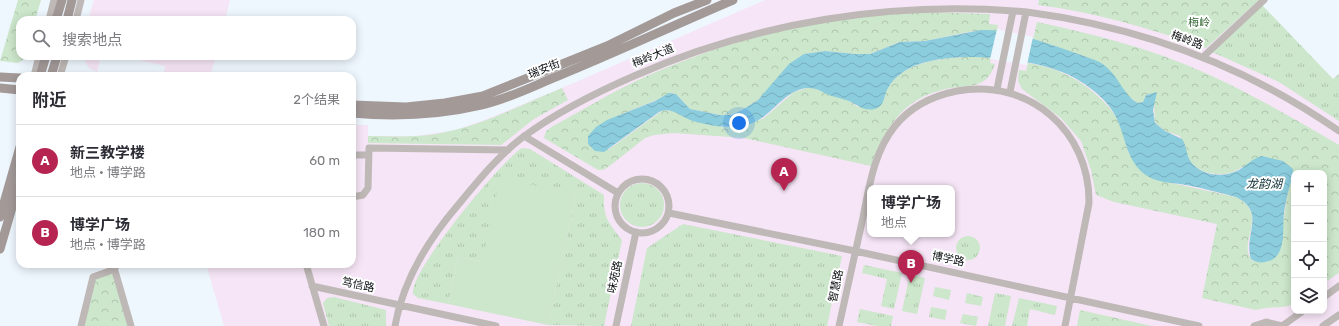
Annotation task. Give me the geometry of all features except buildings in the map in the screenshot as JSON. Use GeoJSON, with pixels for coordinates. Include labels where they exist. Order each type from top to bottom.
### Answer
{"type":"FeatureCollection","features":[{"type":"Feature","properties":{"kind":"main road"},"geometry":{"type":"LineString","coordinates":[[57,16],[62,0]]}},
{"type":"Feature","properties":{"kind":"main road"},"geometry":{"type":"LineString","coordinates":[[68,16],[72,0]]}},
{"type":"Feature","properties":{"kind":"main road","name":"瑞安街"},"geometry":{"type":"LineString","coordinates":[[356,105],[406,107],[445,103],[483,96],[608,46],[674,13],[707,0]]}},
{"type":"Feature","properties":{"kind":"main road","name":"瑞安街"},"geometry":{"type":"LineString","coordinates":[[356,113],[385,116],[419,115],[483,104],[507,97],[607,56],[733,0]]}},
{"type":"Feature","properties":{"kind":"main road"},"geometry":{"type":"LineString","coordinates":[[41,72],[45,60]]}},
{"type":"Feature","properties":{"kind":"main road"},"geometry":{"type":"LineString","coordinates":[[52,72],[56,60]]}},
{"type":"Feature","properties":{"kind":"main road"},"geometry":{"type":"LineString","coordinates":[[0,77],[16,78]]}},
{"type":"Feature","properties":{"kind":"main road"},"geometry":{"type":"LineString","coordinates":[[0,88],[16,90]]}},
{"type":"Feature","properties":{"kind":"main road"},"geometry":{"type":"LineString","coordinates":[[0,216],[16,171]]}},
{"type":"Feature","properties":{"kind":"main road"},"geometry":{"type":"LineString","coordinates":[[0,249],[16,194]]}},
{"type":"Feature","properties":{"kind":"street"},"geometry":{"type":"LineString","coordinates":[[49,16],[54,0]]}},
{"type":"Feature","properties":{"kind":"street"},"geometry":{"type":"LineString","coordinates":[[77,16],[81,0]]}},
{"type":"Feature","properties":{"kind":"street"},"geometry":{"type":"LineString","coordinates":[[1203,57],[1264,0]]}},
{"type":"Feature","properties":{"kind":"street","name":"梅岭大道"},"geometry":{"type":"LineString","coordinates":[[395,326],[399,305],[412,274],[441,227],[476,183],[524,136],[575,104],[628,79],[690,53],[756,32],[843,14],[885,9],[923,8],[1013,11]]}},
{"type":"Feature","properties":{"kind":"street"},"geometry":{"type":"LineString","coordinates":[[997,89],[1013,11]]}},
{"type":"Feature","properties":{"kind":"street","name":"梅岭路"},"geometry":{"type":"LineString","coordinates":[[1013,11],[1064,17],[1133,33],[1203,57],[1279,95],[1339,131]]}},
{"type":"Feature","properties":{"kind":"street"},"geometry":{"type":"LineString","coordinates":[[1010,92],[1026,12]]}},
{"type":"Feature","properties":{"kind":"street"},"geometry":{"type":"LineString","coordinates":[[35,72],[38,60]]}},
{"type":"Feature","properties":{"kind":"street"},"geometry":{"type":"LineString","coordinates":[[61,72],[65,60]]}},
{"type":"Feature","properties":{"kind":"street","name":"智慧路"},"geometry":{"type":"LineString","coordinates":[[871,185],[881,148],[895,126],[912,109],[933,98],[965,90],[997,89],[1010,92],[1041,108],[1063,127],[1075,143],[1085,170],[1089,203],[1072,297],[1065,326]]}},
{"type":"Feature","properties":{"kind":"street"},"geometry":{"type":"LineString","coordinates":[[524,136],[618,193]]}},
{"type":"Feature","properties":{"kind":"street"},"geometry":{"type":"LineString","coordinates":[[356,196],[363,195],[368,188],[369,148],[508,150]]}},
{"type":"Feature","properties":{"kind":"street"},"geometry":{"type":"LineString","coordinates":[[356,154],[369,155]]}},
{"type":"Feature","properties":{"kind":"street"},"geometry":{"type":"LineString","coordinates":[[636,179],[652,180],[662,186],[668,196],[669,213],[665,221],[658,228],[650,232],[636,232],[624,226],[618,219],[615,206],[618,193],[626,184],[636,179]]}},
{"type":"Feature","properties":{"kind":"street","name":"智慧路"},"geometry":{"type":"LineString","coordinates":[[839,326],[867,201]]}},
{"type":"Feature","properties":{"kind":"street","name":"博学路"},"geometry":{"type":"LineString","coordinates":[[669,213],[1072,297],[1199,326]]}},
{"type":"Feature","properties":{"kind":"street","name":"味苑路"},"geometry":{"type":"LineString","coordinates":[[616,326],[636,232]]}},
{"type":"Feature","properties":{"kind":"street"},"geometry":{"type":"LineString","coordinates":[[81,326],[93,278],[112,268]]}},
{"type":"Feature","properties":{"kind":"street"},"geometry":{"type":"LineString","coordinates":[[114,268],[131,326]]}},
{"type":"Feature","properties":{"kind":"street"},"geometry":{"type":"LineString","coordinates":[[307,268],[324,326]]}},
{"type":"Feature","properties":{"kind":"street","name":"笃信路"},"geometry":{"type":"LineString","coordinates":[[312,286],[496,326]]}},
{"type":"Feature","properties":{"kind":"street"},"geometry":{"type":"LineString","coordinates":[[1327,295],[1339,286]]}},
{"type":"Feature","properties":{"kind":"street"},"geometry":{"type":"LineString","coordinates":[[1254,326],[1266,322],[1282,326],[1299,314]]}},
{"type":"Feature","properties":{"kind":"street"},"geometry":{"type":"LineString","coordinates":[[1324,326],[1339,315]]}},
{"type":"Feature","properties":{"kind":"shaded area"},"geometry":{"type":"Polygon","coordinates":[[[94,0],[230,0],[226,16],[89,16],[94,0]]]}},
{"type":"Feature","properties":{"kind":"shaded area"},"geometry":{"type":"Polygon","coordinates":[[[765,0],[1268,0],[1262,6],[1333,79],[1339,74],[1339,326],[224,326],[207,268],[356,268],[356,125],[368,125],[368,136],[416,136],[456,130],[487,119],[576,82],[765,0]]]}},
{"type":"Feature","properties":{"kind":"shaded area"},"geometry":{"type":"Polygon","coordinates":[[[84,60],[100,60],[97,72],[89,68],[84,60]]]}},
{"type":"Feature","properties":{"kind":"shaded area"},"geometry":{"type":"Polygon","coordinates":[[[139,60],[215,60],[211,72],[164,72],[165,66],[139,60]]]}},
{"type":"Feature","properties":{"kind":"green space"},"geometry":{"type":"Polygon","coordinates":[[[18,0],[41,0],[36,16],[16,16],[16,60],[23,60],[18,63],[0,61],[18,0]]]}},
{"type":"Feature","properties":{"kind":"green space","name":"梅岭"},"geometry":{"type":"Polygon","coordinates":[[[1039,0],[1259,0],[1206,48],[1123,22],[1081,12],[1038,5],[1039,0]]]}},
{"type":"Feature","properties":{"kind":"green space"},"geometry":{"type":"Polygon","coordinates":[[[1262,5],[1333,79],[1339,74],[1339,121],[1279,82],[1212,52],[1262,5]]]}},
{"type":"Feature","properties":{"kind":"green space"},"geometry":{"type":"Polygon","coordinates":[[[921,12],[990,14],[989,24],[998,25],[997,31],[974,31],[925,41],[900,42],[870,54],[825,51],[804,54],[758,100],[731,115],[720,115],[690,109],[678,96],[673,93],[608,120],[608,150],[663,110],[673,111],[695,121],[722,127],[743,126],[764,118],[794,92],[810,87],[848,100],[858,107],[884,99],[890,85],[900,75],[913,67],[928,62],[945,59],[961,57],[991,57],[990,63],[995,64],[991,73],[981,83],[973,86],[950,88],[931,93],[903,110],[884,136],[871,166],[744,138],[674,133],[654,135],[645,138],[611,165],[603,170],[598,170],[544,138],[546,131],[553,126],[622,88],[683,61],[710,51],[764,35],[819,22],[855,17],[921,12]]]}},
{"type":"Feature","properties":{"kind":"green space"},"geometry":{"type":"Polygon","coordinates":[[[1037,22],[1121,42],[1183,63],[1255,97],[1339,145],[1339,273],[1327,281],[1327,170],[1293,170],[1264,166],[1245,166],[1225,174],[1213,174],[1196,168],[1186,154],[1180,136],[1165,131],[1155,123],[1154,105],[1149,94],[1146,95],[1143,102],[1137,103],[1126,94],[1109,70],[1060,48],[1033,39],[1037,22]]]}},
{"type":"Feature","properties":{"kind":"green space"},"geometry":{"type":"Polygon","coordinates":[[[1028,63],[1039,65],[1067,75],[1093,92],[1108,106],[1118,120],[1133,160],[1153,179],[1236,197],[1246,204],[1251,212],[1252,221],[1248,247],[1249,254],[1253,261],[1267,262],[1283,222],[1291,178],[1291,306],[1256,310],[1202,298],[1217,224],[1114,202],[1096,195],[1091,170],[1081,141],[1061,118],[1022,89],[1018,81],[1019,70],[1026,71],[1028,63]]]}},
{"type":"Feature","properties":{"kind":"green space"},"geometry":{"type":"Polygon","coordinates":[[[562,88],[568,100],[534,119],[501,145],[368,143],[368,136],[423,136],[472,125],[562,88]]]}},
{"type":"Feature","properties":{"kind":"green space"},"geometry":{"type":"Polygon","coordinates":[[[522,148],[530,149],[604,195],[604,203],[608,220],[622,240],[604,326],[548,325],[576,194],[482,262],[458,257],[448,304],[418,298],[413,294],[415,282],[440,242],[477,194],[511,157],[522,148]]]}},
{"type":"Feature","properties":{"kind":"green space"},"geometry":{"type":"Polygon","coordinates":[[[500,178],[576,194],[548,325],[448,304],[458,257],[482,262],[500,178]]]}},
{"type":"Feature","properties":{"kind":"green space"},"geometry":{"type":"Polygon","coordinates":[[[642,183],[654,187],[660,193],[664,205],[660,217],[654,223],[642,227],[630,223],[624,217],[620,205],[624,193],[630,187],[642,183]]]}},
{"type":"Feature","properties":{"kind":"green space"},"geometry":{"type":"Polygon","coordinates":[[[683,224],[842,256],[827,326],[631,326],[647,248],[683,224]]]}},
{"type":"Feature","properties":{"kind":"green space"},"geometry":{"type":"Polygon","coordinates":[[[968,236],[977,239],[980,248],[977,257],[968,260],[959,257],[956,248],[959,239],[968,236]]]}},
{"type":"Feature","properties":{"kind":"green space"},"geometry":{"type":"Polygon","coordinates":[[[864,265],[902,273],[894,309],[881,306],[887,279],[862,273],[864,265]]]}},
{"type":"Feature","properties":{"kind":"green space"},"geometry":{"type":"Polygon","coordinates":[[[115,269],[131,326],[81,326],[93,277],[115,269]]]}},
{"type":"Feature","properties":{"kind":"green space"},"geometry":{"type":"Polygon","coordinates":[[[910,274],[925,278],[917,314],[902,311],[910,274]]]}},
{"type":"Feature","properties":{"kind":"green space"},"geometry":{"type":"Polygon","coordinates":[[[935,287],[951,290],[949,300],[933,296],[935,287]]]}},
{"type":"Feature","properties":{"kind":"green space"},"geometry":{"type":"Polygon","coordinates":[[[967,293],[983,297],[981,306],[965,303],[967,293]]]}},
{"type":"Feature","properties":{"kind":"green space"},"geometry":{"type":"Polygon","coordinates":[[[995,293],[1011,296],[1005,326],[988,326],[995,293]]]}},
{"type":"Feature","properties":{"kind":"green space"},"geometry":{"type":"Polygon","coordinates":[[[334,297],[386,310],[386,326],[329,326],[323,303],[327,298],[334,297]]]}},
{"type":"Feature","properties":{"kind":"green space"},"geometry":{"type":"Polygon","coordinates":[[[1019,298],[1057,306],[1055,315],[1030,309],[1027,326],[1012,326],[1019,298]]]}},
{"type":"Feature","properties":{"kind":"green space"},"geometry":{"type":"Polygon","coordinates":[[[931,307],[947,310],[945,320],[929,317],[931,307]]]}},
{"type":"Feature","properties":{"kind":"green space"},"geometry":{"type":"Polygon","coordinates":[[[860,309],[893,316],[891,326],[877,326],[857,322],[860,309]]]}},
{"type":"Feature","properties":{"kind":"green space"},"geometry":{"type":"Polygon","coordinates":[[[1080,310],[1152,326],[1077,326],[1080,310]]]}},
{"type":"Feature","properties":{"kind":"green space"},"geometry":{"type":"Polygon","coordinates":[[[963,314],[978,317],[976,326],[960,323],[963,314]]]}},
{"type":"Feature","properties":{"kind":"water","name":"龙韵湖"},"geometry":{"type":"Polygon","coordinates":[[[981,30],[993,30],[1031,38],[1093,59],[1104,65],[1113,74],[1128,95],[1137,103],[1143,102],[1146,95],[1157,92],[1153,110],[1155,123],[1165,131],[1182,139],[1191,162],[1195,167],[1207,173],[1220,175],[1233,173],[1262,156],[1283,161],[1293,170],[1291,170],[1291,182],[1284,212],[1281,249],[1272,260],[1256,262],[1251,259],[1249,250],[1252,217],[1250,210],[1245,203],[1236,197],[1192,186],[1153,179],[1144,174],[1133,161],[1129,153],[1113,112],[1103,99],[1089,87],[1067,74],[1050,68],[1007,59],[960,57],[937,60],[918,65],[902,73],[894,80],[889,86],[880,107],[869,110],[817,89],[807,88],[791,94],[763,117],[747,125],[734,127],[713,126],[693,121],[672,111],[663,110],[604,152],[595,151],[588,144],[588,136],[596,127],[607,120],[655,101],[669,93],[676,94],[690,109],[720,115],[731,115],[758,100],[789,64],[804,54],[825,51],[870,54],[900,42],[925,41],[981,30]]]}},
{"type":"Feature","properties":{"kind":"pier"},"geometry":{"type":"Polygon","coordinates":[[[997,29],[1033,37],[1027,65],[990,59],[997,29]]]}},
{"type":"Feature","properties":{"kind":"place","name":"新三教学楼"},"geometry":{"type":"Point","coordinates":[784,191]}},
{"type":"Feature","properties":{"kind":"place","name":"博学广场"},"geometry":{"type":"Point","coordinates":[911,283]}}]}
